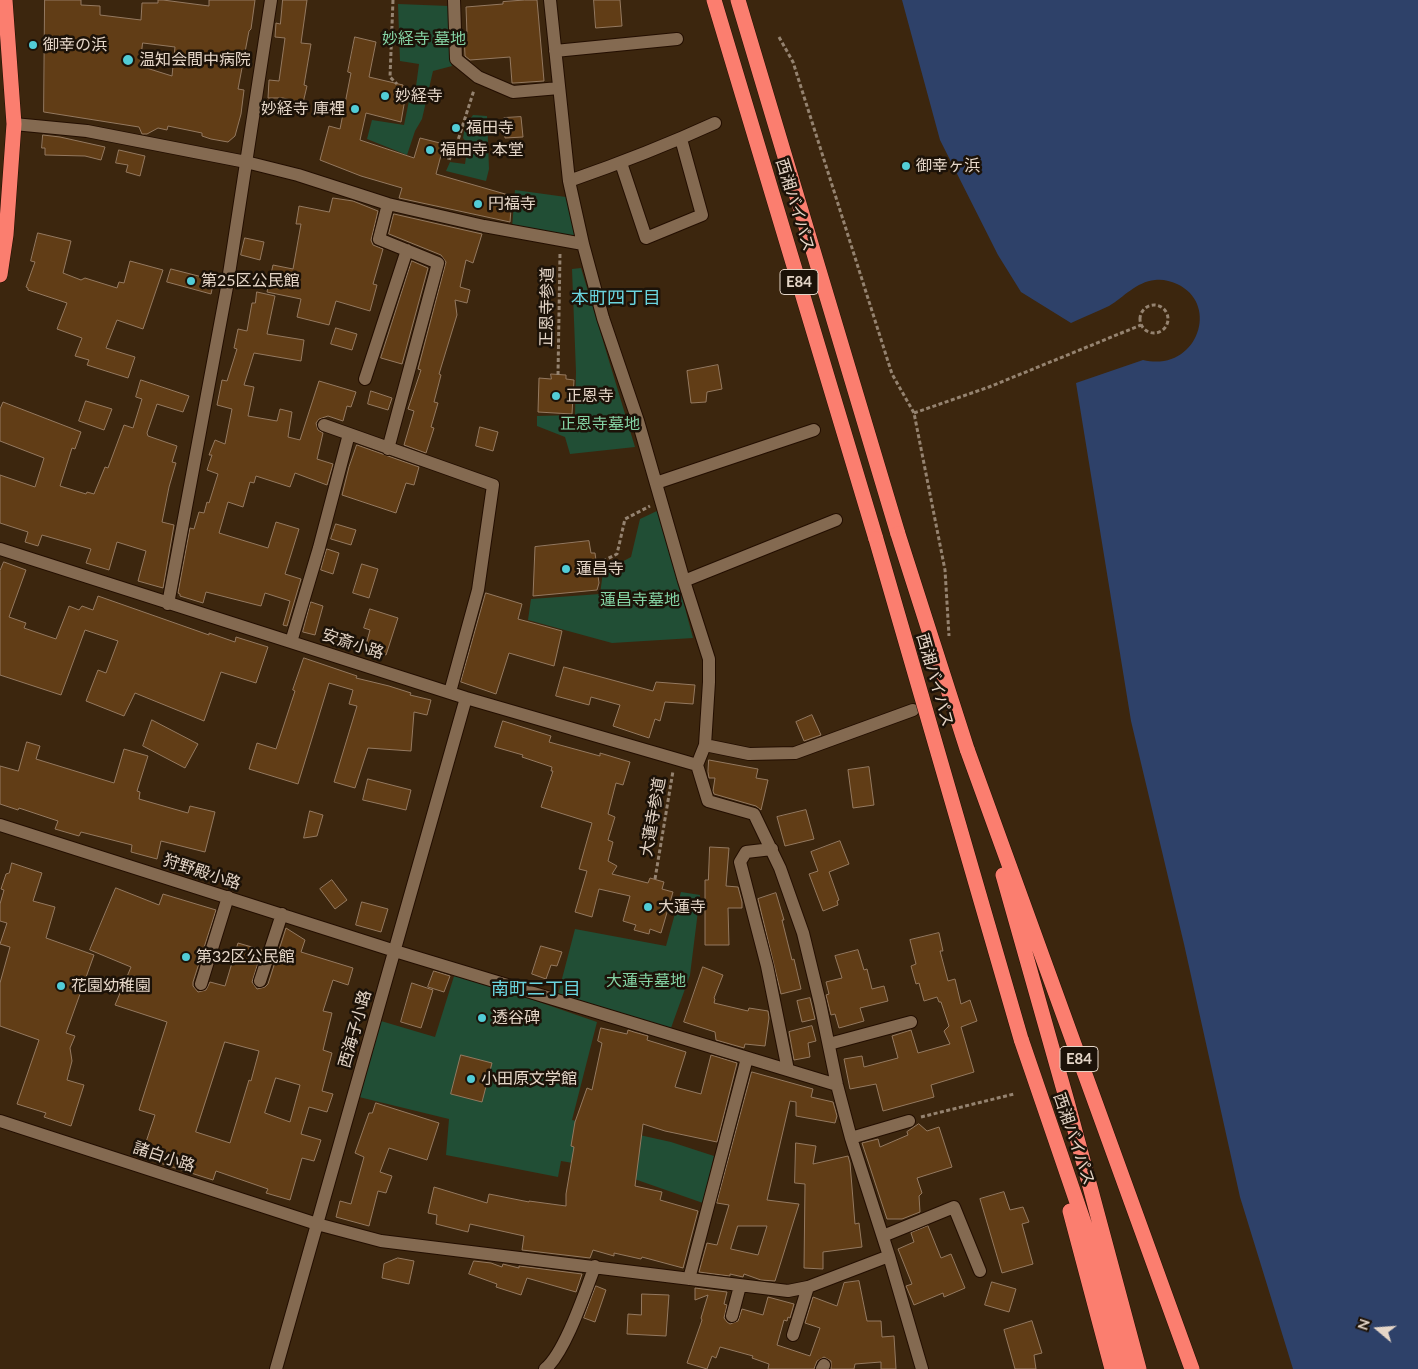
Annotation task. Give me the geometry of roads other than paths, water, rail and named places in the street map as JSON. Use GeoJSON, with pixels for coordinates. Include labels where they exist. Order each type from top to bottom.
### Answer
{"type":"FeatureCollection","features":[{"type":"Feature","properties":{"kind":"highway"},"geometry":{"type":"LineString","coordinates":[[0,275],[6,235],[14,124],[4,0]]}},
{"type":"Feature","properties":{"kind":"highway","name":"西湘バイパス"},"geometry":{"type":"LineString","coordinates":[[714,0],[876,539],[1021,1039],[1094,1252],[1126,1369]]}},
{"type":"Feature","properties":{"kind":"highway","name":"西湘バイパス"},"geometry":{"type":"LineString","coordinates":[[738,0],[898,534],[967,749],[1067,1101],[1138,1369]]}},
{"type":"Feature","properties":{"kind":"highway","name":"E84"},"geometry":{"type":"LineString","coordinates":[[967,749],[1192,1369]]}},
{"type":"Feature","properties":{"kind":"highway","name":"E84"},"geometry":{"type":"LineString","coordinates":[[1021,1039],[1112,1369]]}},
{"type":"Feature","properties":{"kind":"street"},"geometry":{"type":"LineString","coordinates":[[168,604],[227,287],[270,0]]}},
{"type":"Feature","properties":{"kind":"street"},"geometry":{"type":"LineString","coordinates":[[454,0],[456,59],[478,77],[514,92],[558,88]]}},
{"type":"Feature","properties":{"kind":"street"},"geometry":{"type":"LineString","coordinates":[[550,0],[569,181],[583,244],[603,318],[638,421],[708,659],[710,682],[705,746],[698,765],[708,801],[754,814],[780,868],[803,933],[837,1085],[851,1138],[883,1236],[922,1369]]}},
{"type":"Feature","properties":{"kind":"street"},"geometry":{"type":"LineString","coordinates":[[555,51],[677,40]]}},
{"type":"Feature","properties":{"kind":"street"},"geometry":{"type":"LineString","coordinates":[[569,181],[621,163],[715,123]]}},
{"type":"Feature","properties":{"kind":"street"},"geometry":{"type":"LineString","coordinates":[[14,124],[87,131],[246,162],[388,204],[484,226],[583,244]]}},
{"type":"Feature","properties":{"kind":"street"},"geometry":{"type":"LineString","coordinates":[[621,163],[646,238],[702,215],[681,139]]}},
{"type":"Feature","properties":{"kind":"street"},"geometry":{"type":"LineString","coordinates":[[388,204],[379,239],[438,263],[388,449]]}},
{"type":"Feature","properties":{"kind":"street"},"geometry":{"type":"LineString","coordinates":[[365,380],[407,250]]}},
{"type":"Feature","properties":{"kind":"street"},"geometry":{"type":"LineString","coordinates":[[324,426],[493,485],[478,590],[450,692]]}},
{"type":"Feature","properties":{"kind":"street"},"geometry":{"type":"LineString","coordinates":[[656,483],[814,430]]}},
{"type":"Feature","properties":{"kind":"street"},"geometry":{"type":"LineString","coordinates":[[291,642],[319,548],[349,434]]}},
{"type":"Feature","properties":{"kind":"street"},"geometry":{"type":"LineString","coordinates":[[684,581],[836,520]]}},
{"type":"Feature","properties":{"kind":"street","name":"安斎小路"},"geometry":{"type":"LineString","coordinates":[[0,549],[466,698],[698,765]]}},
{"type":"Feature","properties":{"kind":"street","name":"西海子小路"},"geometry":{"type":"LineString","coordinates":[[276,1369],[466,698]]}},
{"type":"Feature","properties":{"kind":"street"},"geometry":{"type":"LineString","coordinates":[[705,746],[749,754],[795,753],[913,710]]}},
{"type":"Feature","properties":{"kind":"street","name":"狩野殿小路"},"geometry":{"type":"LineString","coordinates":[[0,825],[395,951],[837,1085]]}},
{"type":"Feature","properties":{"kind":"street"},"geometry":{"type":"LineString","coordinates":[[772,849],[746,852],[740,862],[767,966],[788,1070]]}},
{"type":"Feature","properties":{"kind":"street"},"geometry":{"type":"LineString","coordinates":[[201,984],[228,897]]}},
{"type":"Feature","properties":{"kind":"street"},"geometry":{"type":"LineString","coordinates":[[260,981],[282,914]]}},
{"type":"Feature","properties":{"kind":"street"},"geometry":{"type":"LineString","coordinates":[[829,1044],[911,1022]]}},
{"type":"Feature","properties":{"kind":"street"},"geometry":{"type":"LineString","coordinates":[[689,1279],[747,1058]]}},
{"type":"Feature","properties":{"kind":"street","name":"諸白小路"},"geometry":{"type":"LineString","coordinates":[[0,1121],[317,1224],[381,1241],[788,1291],[808,1288],[889,1256]]}},
{"type":"Feature","properties":{"kind":"street"},"geometry":{"type":"LineString","coordinates":[[851,1138],[909,1121]]}},
{"type":"Feature","properties":{"kind":"street"},"geometry":{"type":"LineString","coordinates":[[883,1236],[954,1207],[980,1271]]}},
{"type":"Feature","properties":{"kind":"street"},"geometry":{"type":"LineString","coordinates":[[545,1369],[553,1363],[570,1330],[595,1266]]}},
{"type":"Feature","properties":{"kind":"street"},"geometry":{"type":"LineString","coordinates":[[732,1316],[740,1286]]}},
{"type":"Feature","properties":{"kind":"street"},"geometry":{"type":"LineString","coordinates":[[793,1335],[808,1288]]}},
{"type":"Feature","properties":{"kind":"water"},"geometry":{"type":"Polygon","coordinates":[[[902,0],[1418,0],[1418,1369],[1293,1369],[1240,1197],[1184,944],[1131,721],[1076,383],[1143,360],[1162,361],[1177,356],[1189,347],[1197,334],[1200,320],[1198,306],[1190,294],[1177,284],[1166,280],[1155,280],[1148,281],[1130,290],[1109,306],[1071,323],[1021,292],[998,255],[940,140],[902,0]]]}},
{"type":"Feature","properties":{"kind":"place","name":"御幸の浜"},"geometry":{"type":"Point","coordinates":[33,45]}},
{"type":"Feature","properties":{"kind":"place","name":"温知会間中病院"},"geometry":{"type":"Point","coordinates":[128,60]}},
{"type":"Feature","properties":{"kind":"place","name":"妙経寺"},"geometry":{"type":"Point","coordinates":[385,96]}},
{"type":"Feature","properties":{"kind":"place","name":"妙経寺 庫裡"},"geometry":{"type":"Point","coordinates":[355,109]}},
{"type":"Feature","properties":{"kind":"place","name":"福田寺"},"geometry":{"type":"Point","coordinates":[456,128]}},
{"type":"Feature","properties":{"kind":"place","name":"福田寺 本堂"},"geometry":{"type":"Point","coordinates":[430,150]}},
{"type":"Feature","properties":{"kind":"place","name":"御幸ヶ浜"},"geometry":{"type":"Point","coordinates":[906,166]}},
{"type":"Feature","properties":{"kind":"place","name":"円福寺"},"geometry":{"type":"Point","coordinates":[478,204]}},
{"type":"Feature","properties":{"kind":"place","name":"第25区公民館"},"geometry":{"type":"Point","coordinates":[191,281]}},
{"type":"Feature","properties":{"kind":"place","name":"正恩寺"},"geometry":{"type":"Point","coordinates":[556,396]}},
{"type":"Feature","properties":{"kind":"place","name":"蓮昌寺"},"geometry":{"type":"Point","coordinates":[566,569]}},
{"type":"Feature","properties":{"kind":"place","name":"大蓮寺"},"geometry":{"type":"Point","coordinates":[648,907]}},
{"type":"Feature","properties":{"kind":"place","name":"第32区公民館"},"geometry":{"type":"Point","coordinates":[186,957]}},
{"type":"Feature","properties":{"kind":"place","name":"花園幼稚園"},"geometry":{"type":"Point","coordinates":[61,986]}},
{"type":"Feature","properties":{"kind":"place","name":"透谷碑"},"geometry":{"type":"Point","coordinates":[482,1018]}},
{"type":"Feature","properties":{"kind":"place","name":"小田原文学館"},"geometry":{"type":"Point","coordinates":[471,1079]}},
{"type":"Feature","properties":{"kind":"district","name":"本町四丁目"},"geometry":{"type":"Point","coordinates":[616,298]}},
{"type":"Feature","properties":{"kind":"district","name":"南町二丁目"},"geometry":{"type":"Point","coordinates":[536,989]}},
{"type":"Feature","properties":{"kind":"park label","name":"妙経寺 墓地"},"geometry":{"type":"Point","coordinates":[424,39]}},
{"type":"Feature","properties":{"kind":"park label","name":"正恩寺墓地"},"geometry":{"type":"Point","coordinates":[600,424]}},
{"type":"Feature","properties":{"kind":"park label","name":"蓮昌寺墓地"},"geometry":{"type":"Point","coordinates":[640,600]}},
{"type":"Feature","properties":{"kind":"park label","name":"大蓮寺墓地"},"geometry":{"type":"Point","coordinates":[646,981]}}]}
